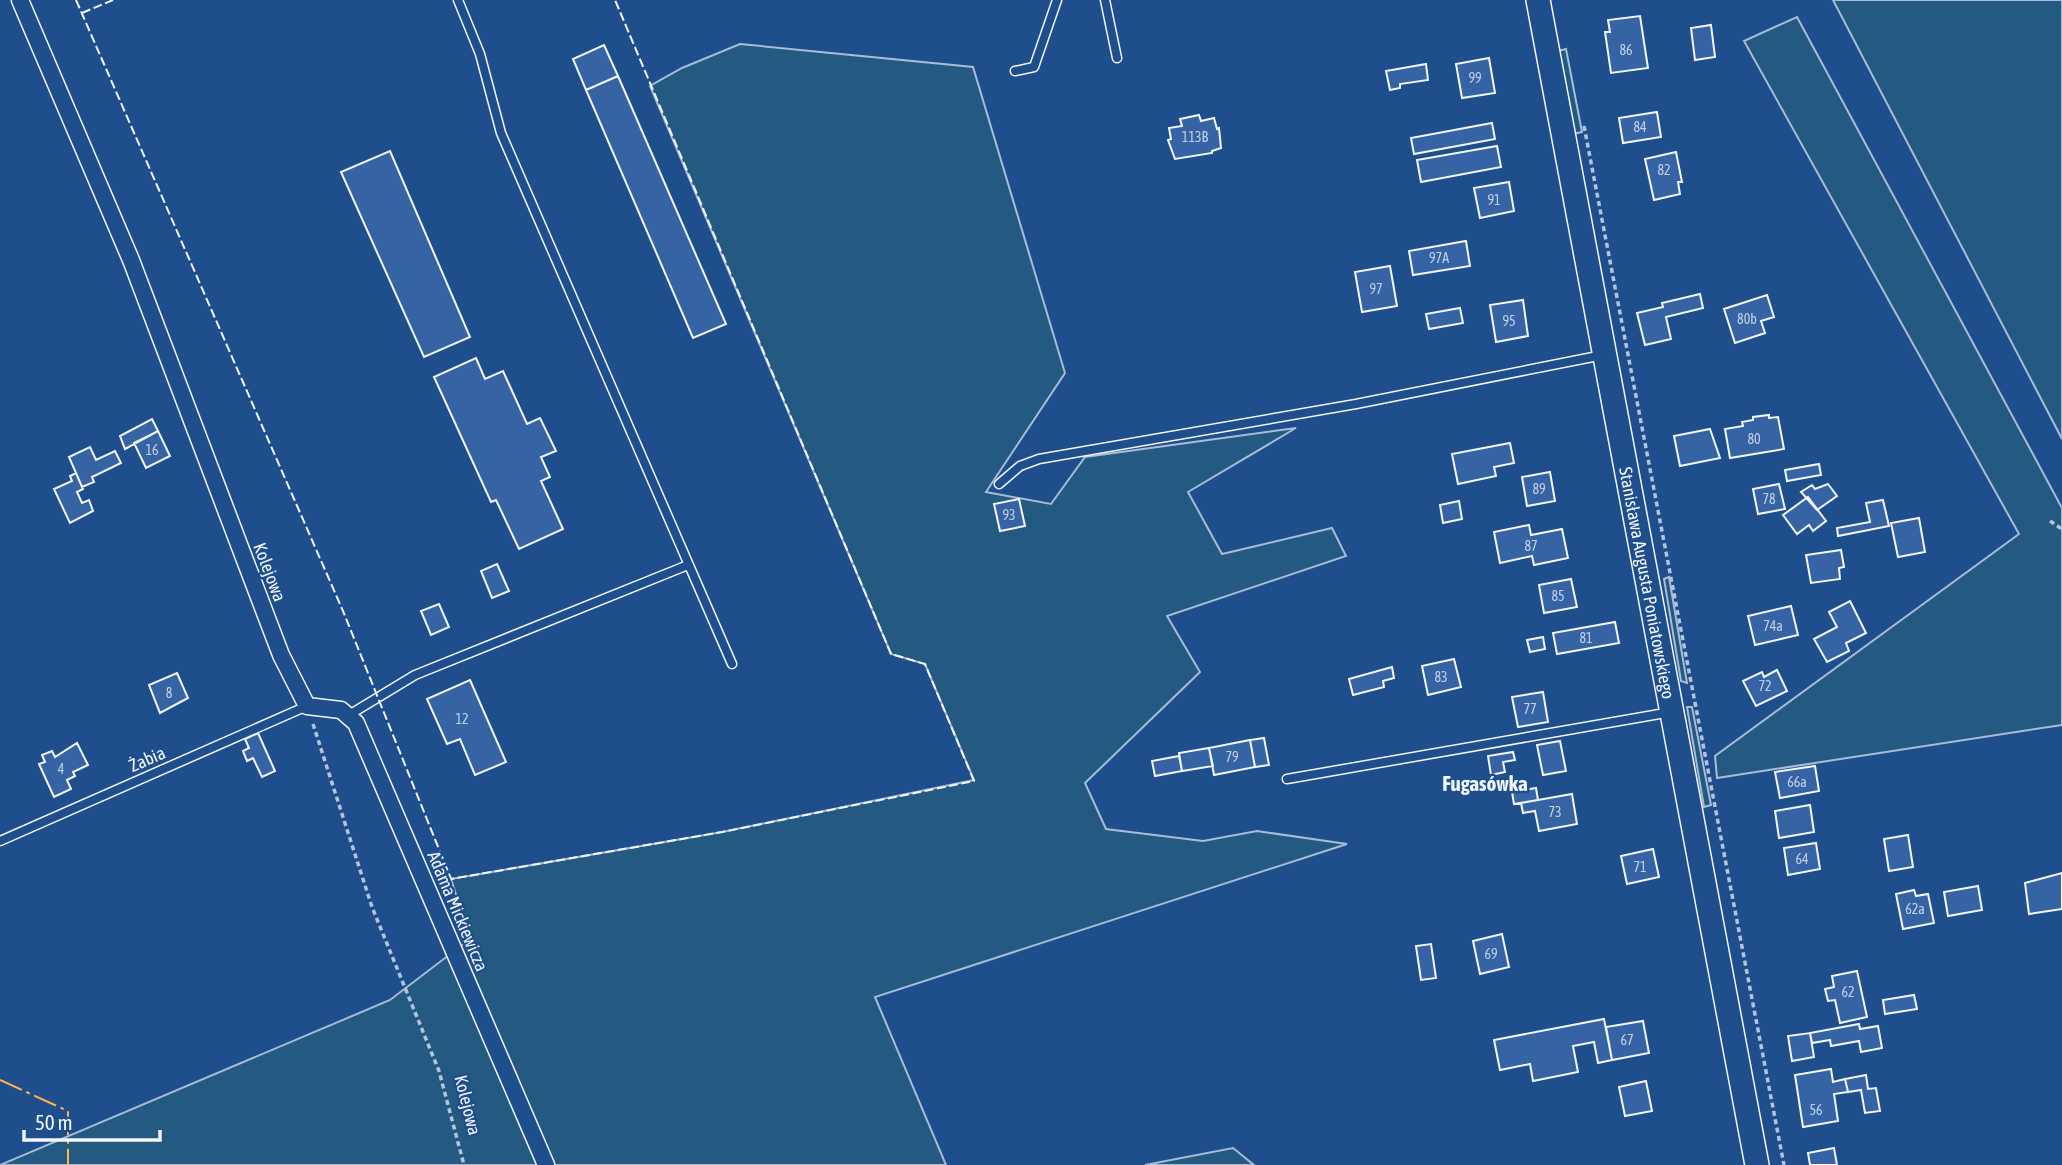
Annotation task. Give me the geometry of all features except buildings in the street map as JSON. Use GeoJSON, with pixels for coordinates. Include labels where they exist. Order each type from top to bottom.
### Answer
{"type":"FeatureCollection","features":[{"type":"Feature","properties":{"kind":"main road","name":"Stanisława Augusta Poniatowskiego"},"geometry":{"type":"LineString","coordinates":[[1538,0],[1757,1165]]}},
{"type":"Feature","properties":{"kind":"street","name":"Kolejowa"},"geometry":{"type":"LineString","coordinates":[[20,0],[131,260],[281,655],[307,706]]}},
{"type":"Feature","properties":{"kind":"street"},"geometry":{"type":"LineString","coordinates":[[307,706],[341,710],[349,715]]}},
{"type":"Feature","properties":{"kind":"street","name":"Adama Mickiewicza"},"geometry":{"type":"LineString","coordinates":[[349,715],[361,733],[545,1165]]}},
{"type":"Feature","properties":{"kind":"lane"},"geometry":{"type":"LineString","coordinates":[[458,0],[480,54],[501,133],[732,664]]}},
{"type":"Feature","properties":{"kind":"lane"},"geometry":{"type":"LineString","coordinates":[[1015,71],[1034,67],[1057,0]]}},
{"type":"Feature","properties":{"kind":"lane"},"geometry":{"type":"LineString","coordinates":[[1105,0],[1117,58]]}},
{"type":"Feature","properties":{"kind":"lane"},"geometry":{"type":"LineString","coordinates":[[999,484],[1020,466],[1039,459],[1356,404],[1603,355]]}},
{"type":"Feature","properties":{"kind":"lane"},"geometry":{"type":"LineString","coordinates":[[349,715],[415,675],[688,565]]}},
{"type":"Feature","properties":{"kind":"lane","name":"Żabia"},"geometry":{"type":"LineString","coordinates":[[0,841],[307,706]]}},
{"type":"Feature","properties":{"kind":"lane"},"geometry":{"type":"LineString","coordinates":[[1287,779],[1671,712]]}},
{"type":"Feature","properties":{"kind":"path"},"geometry":{"type":"LineString","coordinates":[[1582,119],[1784,1165]]}},
{"type":"Feature","properties":{"kind":"path"},"geometry":{"type":"LineString","coordinates":[[2050,521],[2062,530]]}},
{"type":"Feature","properties":{"kind":"path","name":"Kolejowa"},"geometry":{"type":"LineString","coordinates":[[307,706],[372,907],[439,1071],[464,1165]]}},
{"type":"Feature","properties":{"kind":"shaded area"},"geometry":{"type":"Polygon","coordinates":[[[1833,0],[2062,0],[2062,439],[1833,0]]]}},
{"type":"Feature","properties":{"kind":"shaded area"},"geometry":{"type":"Polygon","coordinates":[[[1797,17],[2062,508],[2062,725],[1717,778],[1715,756],[2019,534],[1744,41],[1797,17]]]}},
{"type":"Feature","properties":{"kind":"shaded area"},"geometry":{"type":"Polygon","coordinates":[[[740,44],[973,67],[1065,373],[986,492],[1051,504],[1085,457],[1296,428],[1188,492],[1222,554],[1332,528],[1346,556],[1167,616],[1200,672],[1085,783],[1106,829],[1203,841],[1257,831],[1347,844],[875,997],[946,1165],[0,1165],[390,1000],[470,939],[451,879],[722,832],[974,780],[925,664],[891,654],[650,86],[682,68],[740,44]]]}},
{"type":"Feature","properties":{"kind":"shaded area"},"geometry":{"type":"Polygon","coordinates":[[[1566,49],[1582,132],[1573,134],[1558,51],[1566,49]]]}},
{"type":"Feature","properties":{"kind":"shaded area"},"geometry":{"type":"Polygon","coordinates":[[[1669,577],[1687,683],[1681,681],[1664,579],[1669,577]]]}},
{"type":"Feature","properties":{"kind":"shaded area"},"geometry":{"type":"Polygon","coordinates":[[[1687,707],[1692,707],[1711,805],[1704,807],[1687,707]]]}},
{"type":"Feature","properties":{"kind":"shaded area"},"geometry":{"type":"Polygon","coordinates":[[[1233,1148],[1254,1165],[1145,1165],[1233,1148]]]}},
{"type":"Feature","properties":{"kind":"fence"},"geometry":{"type":"LineString","coordinates":[[76,0],[343,611],[451,879],[722,832],[974,781],[925,664],[891,654],[615,0]]}},
{"type":"Feature","properties":{"kind":"fence"},"geometry":{"type":"LineString","coordinates":[[82,13],[113,0]]}},
{"type":"Feature","properties":{"kind":"power"},"geometry":{"type":"LineString","coordinates":[[0,1080],[68,1111],[68,1165]]}},
{"type":"Feature","properties":{"kind":"district","name":"Fugasówka"},"geometry":{"type":"Point","coordinates":[1485,783]}}]}
